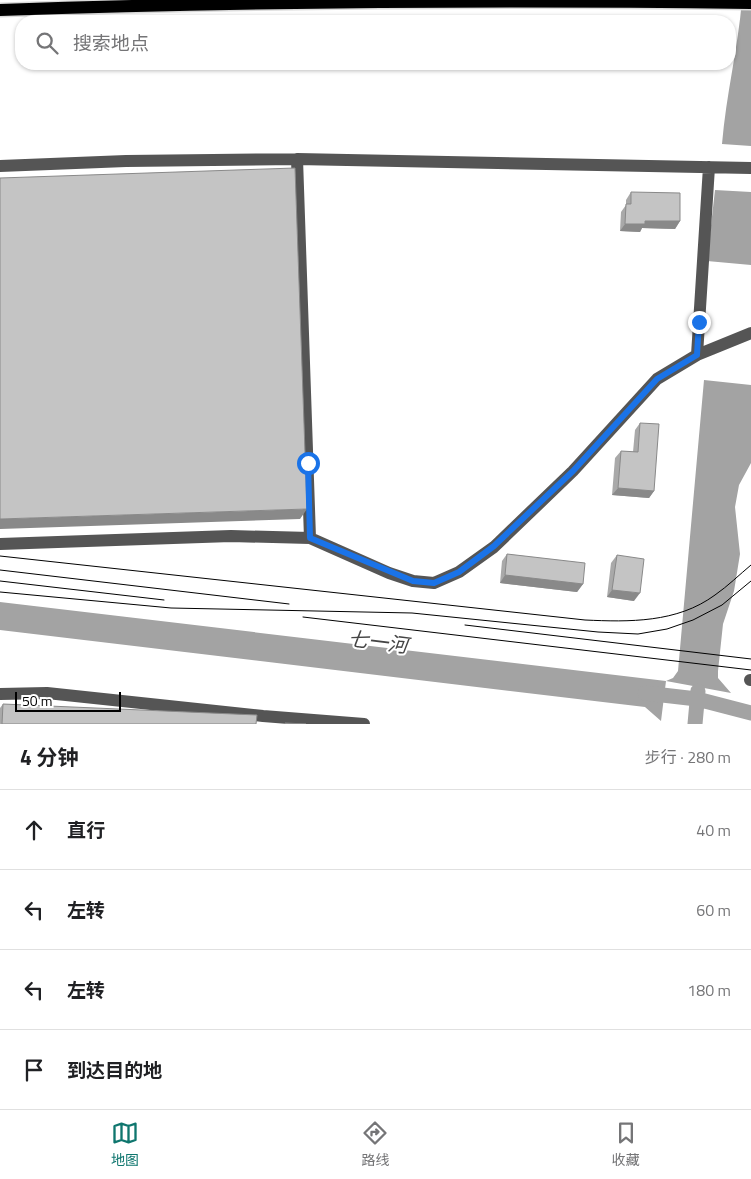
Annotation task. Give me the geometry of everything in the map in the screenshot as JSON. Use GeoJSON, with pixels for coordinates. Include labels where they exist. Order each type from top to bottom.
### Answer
{"type":"FeatureCollection","features":[{"type":"Feature","properties":{"kind":"main road"},"geometry":{"type":"LineString","coordinates":[[0,10],[246,1],[668,0],[751,3]]}},
{"type":"Feature","properties":{"kind":"lane"},"geometry":{"type":"LineString","coordinates":[[0,166],[126,161],[297,159],[751,168]]}},
{"type":"Feature","properties":{"kind":"lane"},"geometry":{"type":"LineString","coordinates":[[297,159],[310,538]]}},
{"type":"Feature","properties":{"kind":"lane"},"geometry":{"type":"LineString","coordinates":[[697,355],[709,167]]}},
{"type":"Feature","properties":{"kind":"lane"},"geometry":{"type":"LineString","coordinates":[[0,544],[230,536],[310,538],[413,581],[434,583],[459,572],[494,546],[573,471],[657,379],[697,355],[751,333]]}},
{"type":"Feature","properties":{"kind":"lane"},"geometry":{"type":"LineString","coordinates":[[0,694],[47,693],[263,720],[364,724]]}},
{"type":"Feature","properties":{"kind":"shaded area"},"geometry":{"type":"Polygon","coordinates":[[[742,0],[751,0],[751,146],[722,144],[732,70],[736,70],[742,0]]]}},
{"type":"Feature","properties":{"kind":"shaded area"},"geometry":{"type":"Polygon","coordinates":[[[715,190],[751,192],[751,265],[707,261],[715,190]]]}},
{"type":"Feature","properties":{"kind":"shaded area"},"geometry":{"type":"Polygon","coordinates":[[[704,380],[751,385],[751,463],[739,485],[735,507],[740,554],[734,591],[723,624],[718,671],[718,678],[731,693],[666,681],[673,678],[678,671],[704,380]]]}},
{"type":"Feature","properties":{"kind":"shaded area"},"geometry":{"type":"Polygon","coordinates":[[[0,602],[666,681],[661,721],[645,707],[0,630],[0,602]]]}},
{"type":"Feature","properties":{"kind":"building"},"geometry":{"type":"Polygon","coordinates":[[[295,168],[307,509],[0,519],[0,178],[295,168]]]}},
{"type":"Feature","properties":{"kind":"building"},"geometry":{"type":"Polygon","coordinates":[[[631,192],[680,193],[680,221],[645,221],[645,224],[625,224],[626,204],[631,204],[631,192]]]}},
{"type":"Feature","properties":{"kind":"building"},"geometry":{"type":"Polygon","coordinates":[[[640,423],[659,424],[654,491],[618,488],[621,451],[638,452],[640,423]]]}},
{"type":"Feature","properties":{"kind":"building"},"geometry":{"type":"Polygon","coordinates":[[[507,554],[585,563],[583,584],[505,575],[507,554]]]}},
{"type":"Feature","properties":{"kind":"building"},"geometry":{"type":"Polygon","coordinates":[[[617,555],[644,559],[640,593],[612,590],[617,555]]]}},
{"type":"Feature","properties":{"kind":"building"},"geometry":{"type":"Polygon","coordinates":[[[3,704],[257,715],[256,724],[2,724],[3,704]]]}},
{"type":"Feature","properties":{"kind":"waterway"},"geometry":{"type":"LineString","coordinates":[[695,724],[698,691]]}},
{"type":"Feature","properties":{"kind":"waterway","name":"七一河"},"geometry":{"type":"LineString","coordinates":[[645,693],[697,699],[751,713]]}},
{"type":"Feature","properties":{"kind":"tram line"},"geometry":{"type":"LineString","coordinates":[[0,556],[585,620],[619,621],[652,619],[685,611],[715,595],[751,565]]}},
{"type":"Feature","properties":{"kind":"tram line"},"geometry":{"type":"LineString","coordinates":[[0,570],[289,604]]}},
{"type":"Feature","properties":{"kind":"tram line"},"geometry":{"type":"LineString","coordinates":[[0,581],[164,600]]}},
{"type":"Feature","properties":{"kind":"tram line"},"geometry":{"type":"LineString","coordinates":[[0,592],[171,608],[412,613],[598,632],[638,634],[667,629],[693,620],[722,605],[751,581]]}},
{"type":"Feature","properties":{"kind":"tram line"},"geometry":{"type":"LineString","coordinates":[[303,617],[751,670]]}},
{"type":"Feature","properties":{"kind":"tram line"},"geometry":{"type":"LineString","coordinates":[[465,625],[751,659]]}},
{"type":"Feature","properties":{"kind":"route"},"geometry":{"type":"LineString","coordinates":[[308,463],[310,538],[389,573],[413,581],[434,583],[459,572],[494,546],[573,471],[657,379],[697,355],[699,322]]}}]}
